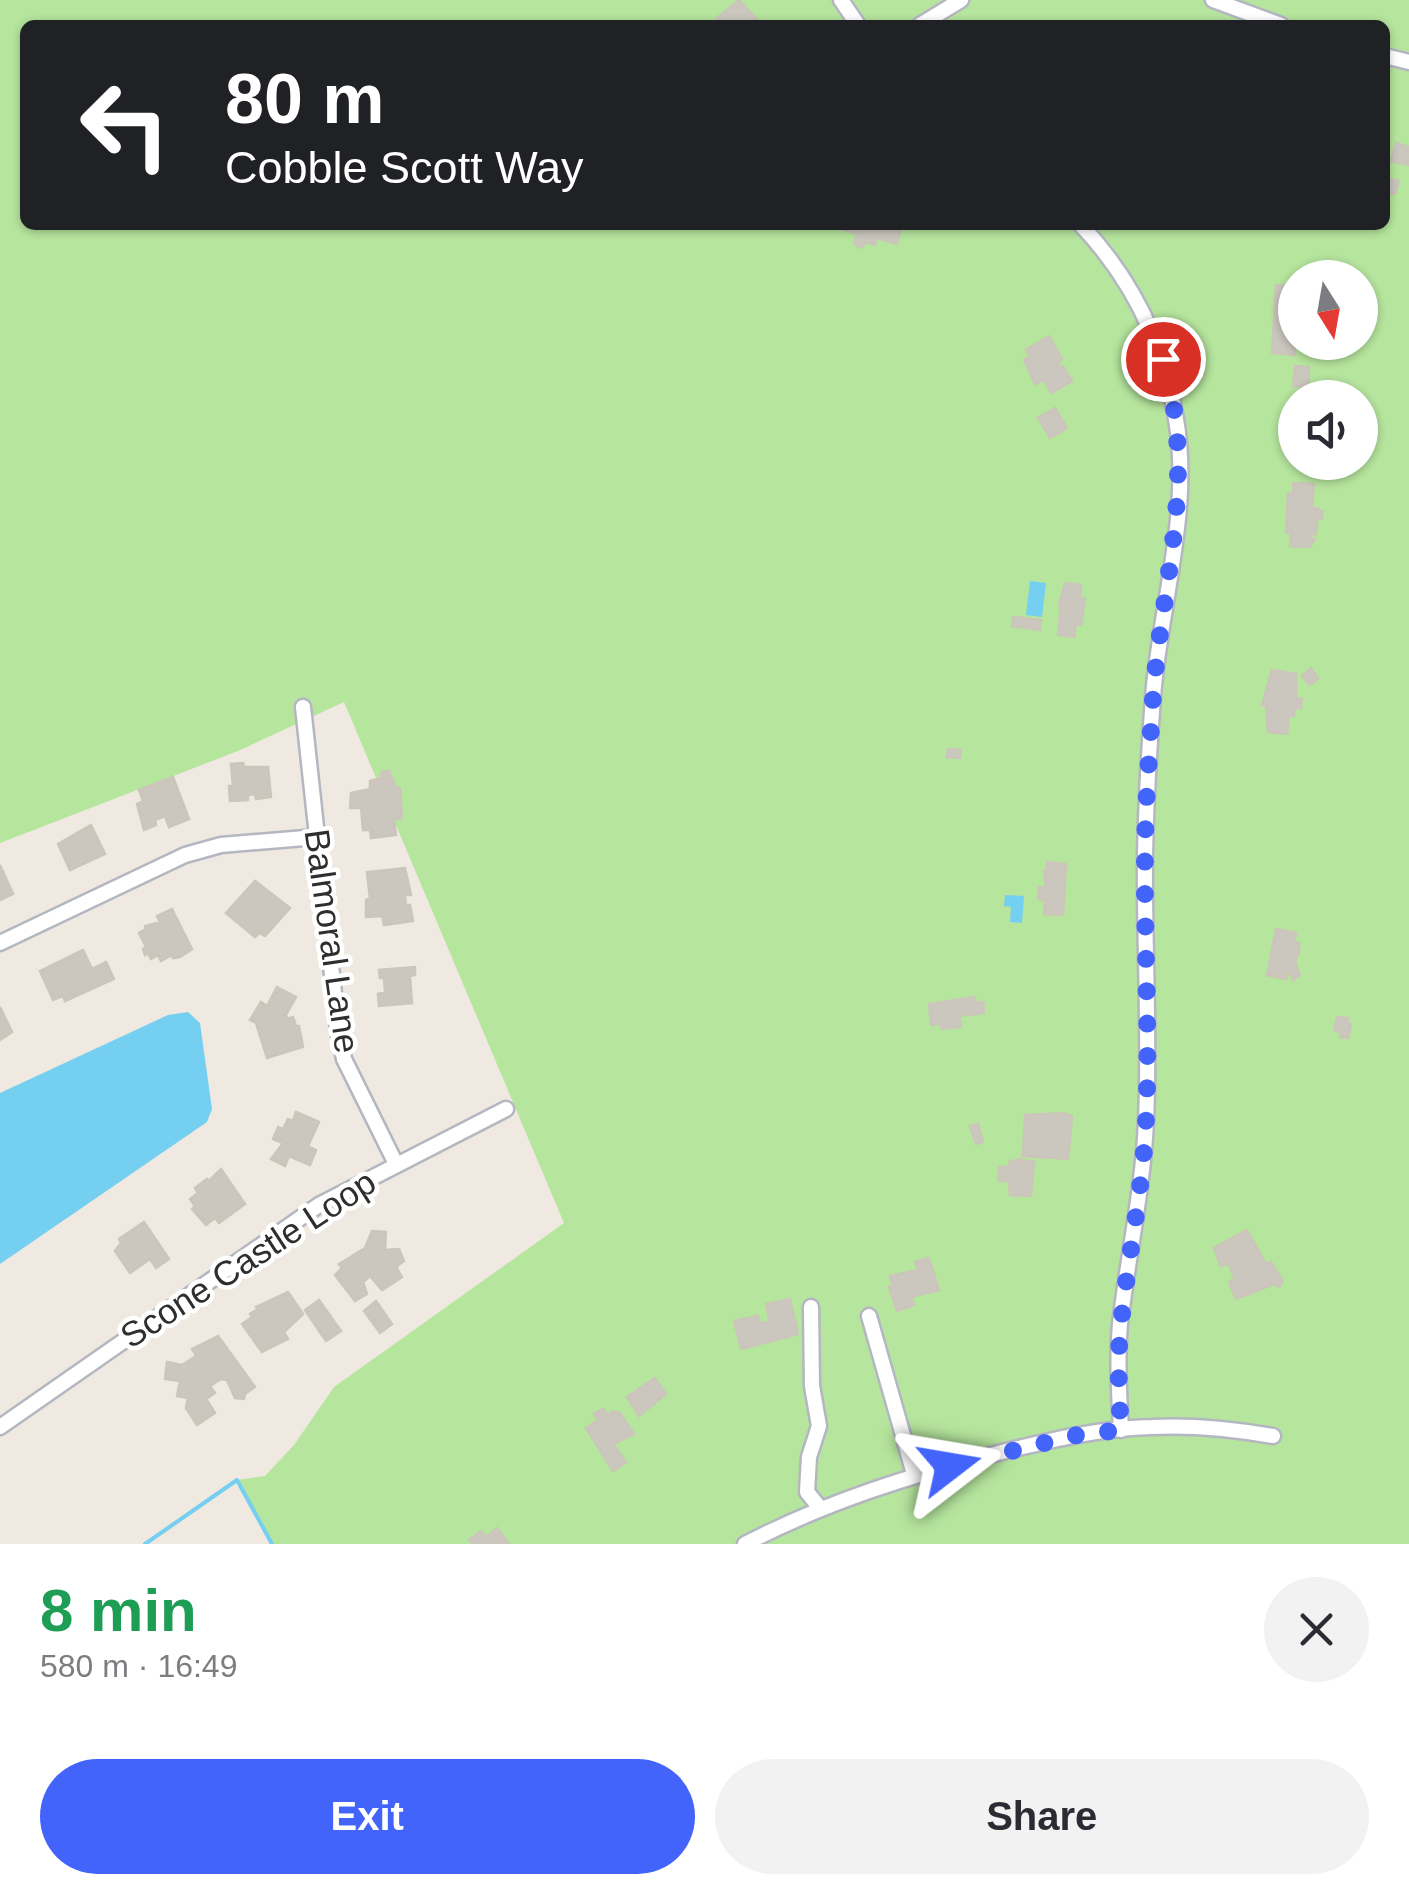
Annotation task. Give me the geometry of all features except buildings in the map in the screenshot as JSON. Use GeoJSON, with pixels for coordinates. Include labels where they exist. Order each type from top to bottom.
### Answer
{"type":"FeatureCollection","features":[{"type":"Feature","properties":{"kind":"street"},"geometry":{"type":"LineString","coordinates":[[928,20],[961,0]]}},
{"type":"Feature","properties":{"kind":"street"},"geometry":{"type":"LineString","coordinates":[[1213,0],[1268,20]]}},
{"type":"Feature","properties":{"kind":"street"},"geometry":{"type":"LineString","coordinates":[[1085,230],[1123,278],[1148,321],[1168,375],[1180,455],[1152,722],[1145,852],[1149,1042],[1146,1124],[1120,1324],[1121,1430]]}},
{"type":"Feature","properties":{"kind":"street","name":"Balmoral Lane"},"geometry":{"type":"LineString","coordinates":[[303,708],[338,1030],[344,1058],[396,1164]]}},
{"type":"Feature","properties":{"kind":"street"},"geometry":{"type":"LineString","coordinates":[[0,943],[185,855],[221,845],[317,837]]}},
{"type":"Feature","properties":{"kind":"street","name":"Scone Castle Loop"},"geometry":{"type":"LineString","coordinates":[[0,1427],[319,1204],[506,1109]]}},
{"type":"Feature","properties":{"kind":"street"},"geometry":{"type":"LineString","coordinates":[[811,1307],[812,1386],[818,1426],[809,1458],[806,1492],[820,1508]]}},
{"type":"Feature","properties":{"kind":"street"},"geometry":{"type":"LineString","coordinates":[[868,1316],[914,1474]]}},
{"type":"Feature","properties":{"kind":"street"},"geometry":{"type":"LineString","coordinates":[[745,1544],[820,1508],[914,1474],[1057,1439],[1121,1430],[1214,1427],[1273,1436]]}},
{"type":"Feature","properties":{"kind":"green space"},"geometry":{"type":"Polygon","coordinates":[[[0,0],[1409,0],[1409,1544],[272,1544],[237,1480],[265,1476],[294,1445],[334,1387],[564,1223],[344,702],[238,751],[0,843],[0,0]]]}},
{"type":"Feature","properties":{"kind":"water"},"geometry":{"type":"Polygon","coordinates":[[[1030,581],[1046,583],[1042,617],[1026,615],[1030,581]]]}},
{"type":"Feature","properties":{"kind":"water"},"geometry":{"type":"Polygon","coordinates":[[[1005,895],[1024,896],[1022,923],[1010,922],[1011,907],[1004,906],[1005,895]]]}},
{"type":"Feature","properties":{"kind":"water"},"geometry":{"type":"Polygon","coordinates":[[[188,1012],[200,1023],[212,1109],[207,1122],[0,1264],[0,1093],[168,1015],[188,1012]]]}},
{"type":"Feature","properties":{"kind":"waterway"},"geometry":{"type":"LineString","coordinates":[[145,1544],[237,1480],[272,1544]]}},
{"type":"Feature","properties":{"kind":"route"},"geometry":{"type":"LineString","coordinates":[[950,1466],[1077,1435],[1121,1430],[1120,1324],[1146,1124],[1149,1042],[1145,852],[1151,735],[1179,490],[1177,422],[1163,359]]}}]}
